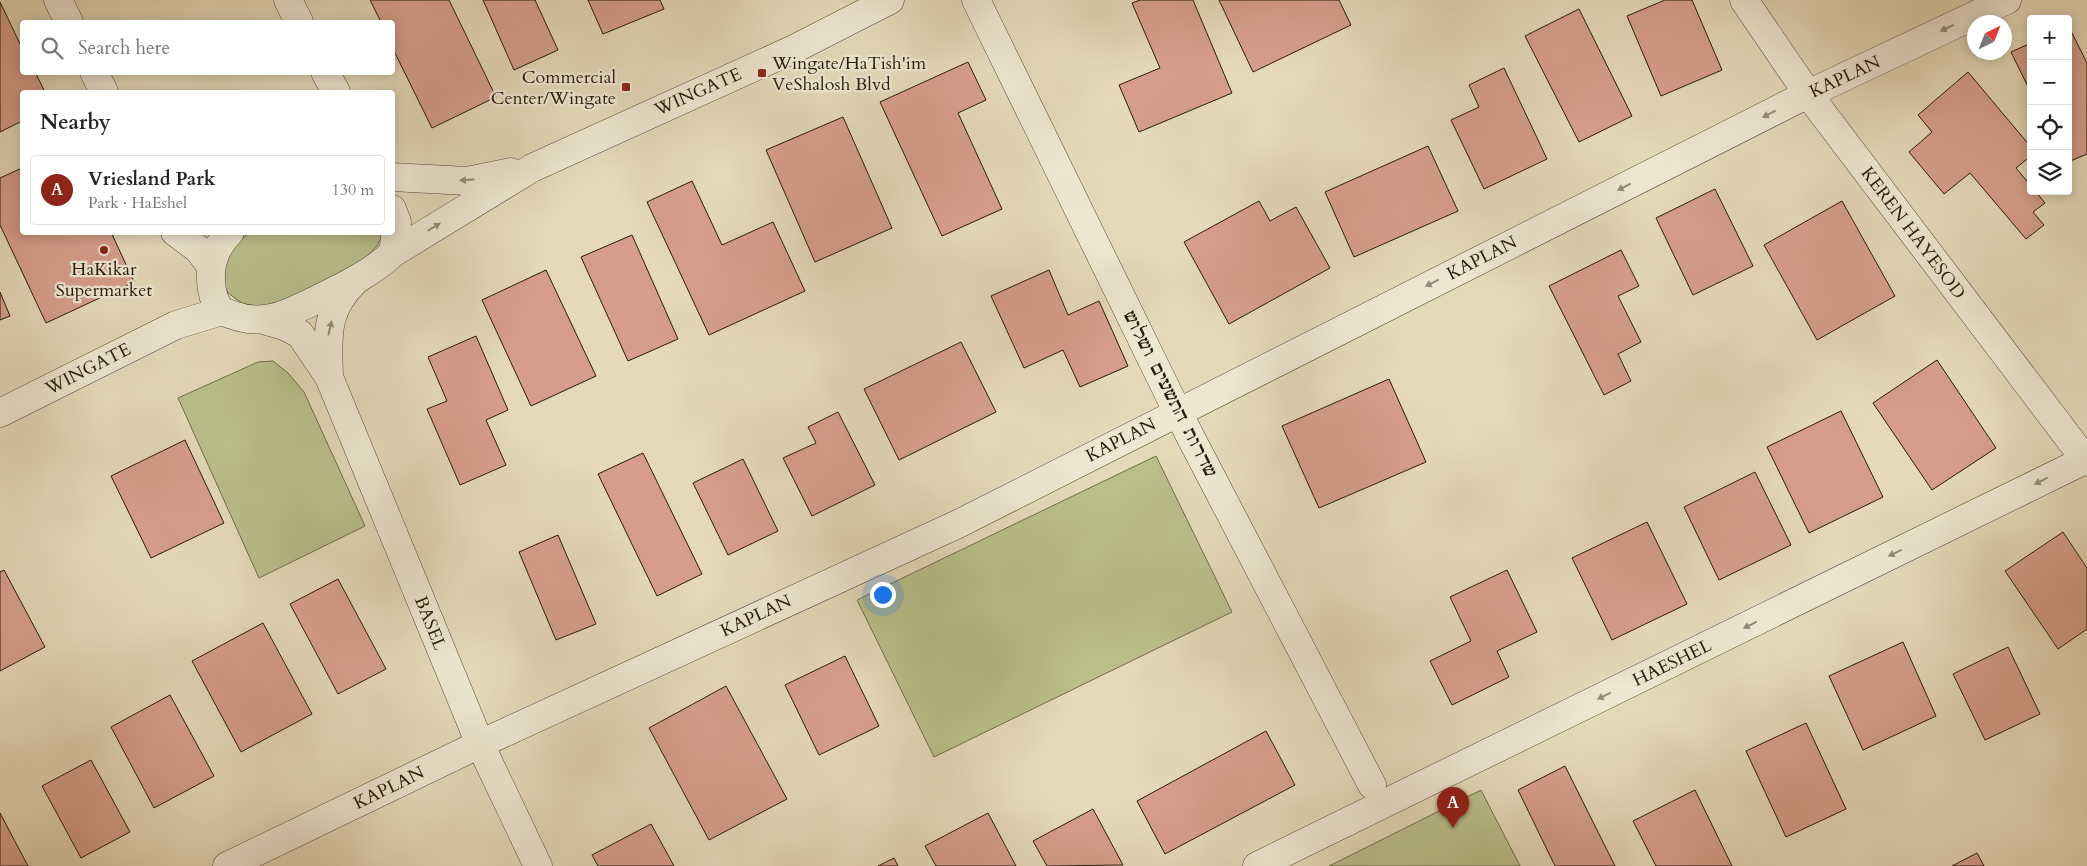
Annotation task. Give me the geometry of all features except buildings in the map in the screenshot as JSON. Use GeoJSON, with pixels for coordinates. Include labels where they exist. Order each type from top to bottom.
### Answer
{"type":"FeatureCollection","features":[{"type":"Feature","properties":{"kind":"street"},"geometry":{"type":"LineString","coordinates":[[58,0],[69,20]]}},
{"type":"Feature","properties":{"kind":"street"},"geometry":{"type":"LineString","coordinates":[[288,0],[298,20]]}},
{"type":"Feature","properties":{"kind":"street","name":"WINGATE"},"geometry":{"type":"LineString","coordinates":[[359,278],[380,266],[393,253],[532,168],[794,49],[890,0]]}},
{"type":"Feature","properties":{"kind":"street","name":"שדרות התשעים ושלוש"},"geometry":{"type":"LineString","coordinates":[[976,0],[1177,411],[1372,785]]}},
{"type":"Feature","properties":{"kind":"street","name":"KEREN HAYESOD"},"geometry":{"type":"LineString","coordinates":[[1744,0],[1808,94],[2086,460]]}},
{"type":"Feature","properties":{"kind":"street","name":"KAPLAN"},"geometry":{"type":"LineString","coordinates":[[227,866],[480,744],[958,524],[1177,411],[1808,94],[2007,0]]}},
{"type":"Feature","properties":{"kind":"street"},"geometry":{"type":"LineString","coordinates":[[96,75],[103,90]]}},
{"type":"Feature","properties":{"kind":"street"},"geometry":{"type":"LineString","coordinates":[[327,75],[335,90]]}},
{"type":"Feature","properties":{"kind":"street","name":"WINGATE"},"geometry":{"type":"LineString","coordinates":[[399,175],[467,182],[532,168]]}},
{"type":"Feature","properties":{"kind":"street"},"geometry":{"type":"LineString","coordinates":[[395,219],[395,232]]}},
{"type":"Feature","properties":{"kind":"street"},"geometry":{"type":"LineString","coordinates":[[179,235],[198,249],[214,289],[246,320],[264,320],[283,316],[359,278]]}},
{"type":"Feature","properties":{"kind":"street"},"geometry":{"type":"LineString","coordinates":[[214,289],[216,249],[228,235]]}},
{"type":"Feature","properties":{"kind":"street"},"geometry":{"type":"LineString","coordinates":[[393,253],[395,235]]}},
{"type":"Feature","properties":{"kind":"street","name":"BASEL"},"geometry":{"type":"LineString","coordinates":[[329,377],[328,332],[338,304],[347,289],[359,278]]}},
{"type":"Feature","properties":{"kind":"street","name":"WINGATE"},"geometry":{"type":"LineString","coordinates":[[0,413],[176,325],[214,289]]}},
{"type":"Feature","properties":{"kind":"street","name":"BASEL"},"geometry":{"type":"LineString","coordinates":[[264,320],[284,326],[300,334],[329,377],[480,744],[538,866]]}},
{"type":"Feature","properties":{"kind":"street","name":"HAESHEL"},"geometry":{"type":"LineString","coordinates":[[1256,866],[2086,460]]}},
{"type":"Feature","properties":{"kind":"green space"},"geometry":{"type":"Polygon","coordinates":[[[247,235],[382,235],[377,246],[365,259],[294,299],[256,307],[242,303],[228,293],[221,280],[222,267],[235,243],[247,235]]]}},
{"type":"Feature","properties":{"kind":"green space"},"geometry":{"type":"Polygon","coordinates":[[[273,361],[288,373],[304,392],[365,526],[259,578],[178,398],[258,362],[273,361]]]}},
{"type":"Feature","properties":{"kind":"green space"},"geometry":{"type":"Polygon","coordinates":[[[1156,456],[1232,612],[934,757],[857,600],[1156,456]]]}},
{"type":"Feature","properties":{"kind":"green space"},"geometry":{"type":"Polygon","coordinates":[[[1481,790],[1520,866],[1329,866],[1481,790]]]}},
{"type":"Feature","properties":{"kind":"place","name":"Wingate/HaTish'im VeShalosh Blvd"},"geometry":{"type":"Point","coordinates":[762,73]}},
{"type":"Feature","properties":{"kind":"place","name":"Commercial Center/Wingate"},"geometry":{"type":"Point","coordinates":[626,87]}},
{"type":"Feature","properties":{"kind":"place","name":"HaKikar Supermarket"},"geometry":{"type":"Point","coordinates":[104,250]}},
{"type":"Feature","properties":{"kind":"place","name":"Vriesland Park"},"geometry":{"type":"Point","coordinates":[1453,828]}}]}
